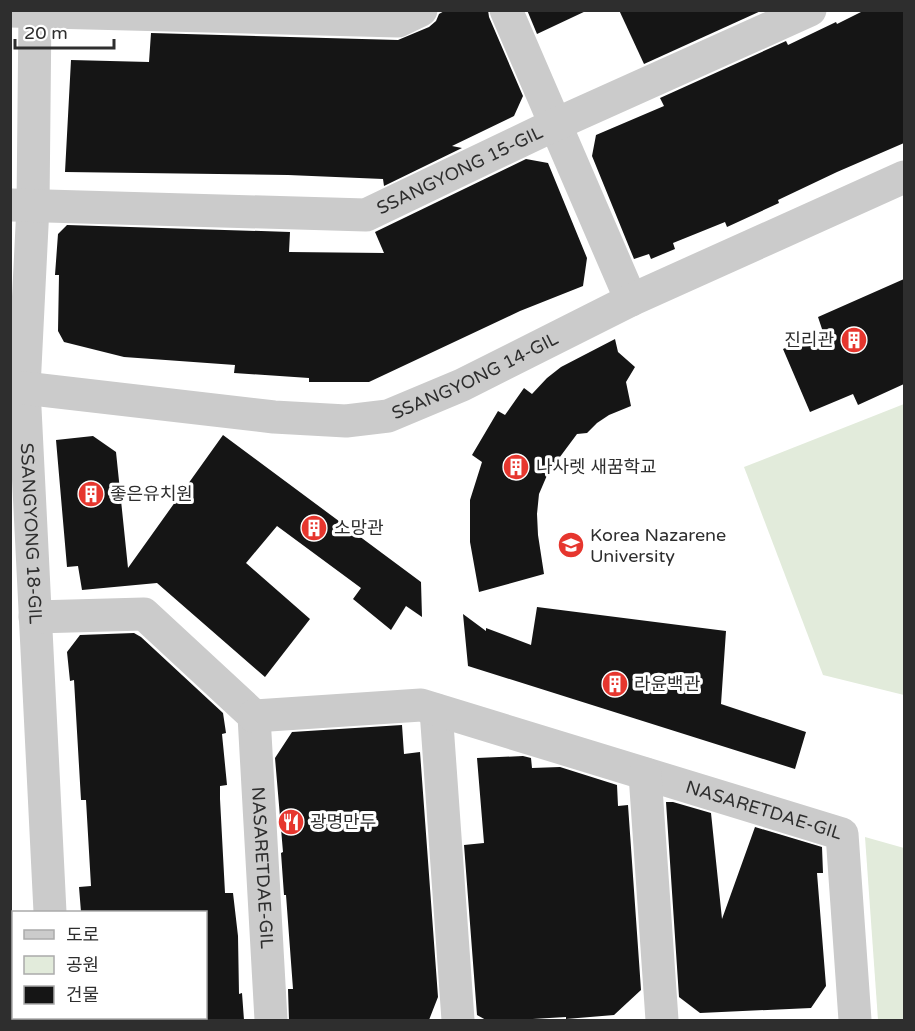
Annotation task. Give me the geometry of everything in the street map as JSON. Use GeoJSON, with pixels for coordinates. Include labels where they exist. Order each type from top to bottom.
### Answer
{"type":"FeatureCollection","features":[{"type":"Feature","properties":{"kind":"street"},"geometry":{"type":"LineString","coordinates":[[27,11],[398,21],[421,10]]}},
{"type":"Feature","properties":{"kind":"street"},"geometry":{"type":"LineString","coordinates":[[506,10],[630,300]]}},
{"type":"Feature","properties":{"kind":"street","name":"SSANGYONG 15-GIL"},"geometry":{"type":"LineString","coordinates":[[22,205],[366,215],[554,125],[810,10]]}},
{"type":"Feature","properties":{"kind":"street","name":"SSANGYONG 18-GIL"},"geometry":{"type":"LineString","coordinates":[[27,11],[17,389],[35,617],[50,911]]}},
{"type":"Feature","properties":{"kind":"street","name":"SSANGYONG 14-GIL"},"geometry":{"type":"LineString","coordinates":[[17,389],[274,417],[346,421],[388,416],[462,385],[630,300],[904,177]]}},
{"type":"Feature","properties":{"kind":"street"},"geometry":{"type":"LineString","coordinates":[[35,617],[144,614],[254,716]]}},
{"type":"Feature","properties":{"kind":"street","name":"NASARETDAE-GIL"},"geometry":{"type":"LineString","coordinates":[[271,1020],[254,716],[421,705],[842,834],[855,1020]]}},
{"type":"Feature","properties":{"kind":"street"},"geometry":{"type":"LineString","coordinates":[[436,710],[458,1020]]}},
{"type":"Feature","properties":{"kind":"street"},"geometry":{"type":"LineString","coordinates":[[645,774],[662,1020]]}},
{"type":"Feature","properties":{"kind":"green space"},"geometry":{"type":"Polygon","coordinates":[[[904,404],[904,695],[823,675],[744,467],[904,404]]]}},
{"type":"Feature","properties":{"kind":"green space"},"geometry":{"type":"Polygon","coordinates":[[[865,837],[904,848],[904,1020],[878,1020],[865,837]]]}},
{"type":"Feature","properties":{"kind":"building"},"geometry":{"type":"Polygon","coordinates":[[[446,10],[488,10],[523,96],[514,116],[452,146],[462,148],[384,186],[383,179],[288,175],[65,172],[71,60],[149,62],[151,33],[398,40],[429,27],[436,21],[439,14],[446,10]]]}},
{"type":"Feature","properties":{"kind":"building"},"geometry":{"type":"Polygon","coordinates":[[[527,10],[588,10],[537,34],[527,10]]]}},
{"type":"Feature","properties":{"kind":"building"},"geometry":{"type":"Polygon","coordinates":[[[619,10],[763,10],[644,64],[619,10]]]}},
{"type":"Feature","properties":{"kind":"building"},"geometry":{"type":"Polygon","coordinates":[[[865,10],[904,10],[904,143],[778,200],[779,203],[727,227],[725,222],[673,243],[675,249],[651,259],[649,254],[634,259],[592,156],[596,135],[664,106],[660,98],[786,41],[788,45],[865,10]]]}},
{"type":"Feature","properties":{"kind":"building"},"geometry":{"type":"Polygon","coordinates":[[[526,159],[548,163],[587,258],[583,286],[520,311],[369,382],[309,382],[309,378],[234,373],[235,365],[124,357],[64,342],[58,331],[59,275],[55,275],[58,234],[67,225],[290,232],[289,252],[384,253],[375,232],[526,159]]]}},
{"type":"Feature","properties":{"kind":"building","name":"진리관"},"geometry":{"type":"Polygon","coordinates":[[[904,279],[904,384],[858,405],[853,394],[810,412],[783,349],[823,332],[818,317],[904,279]]]}},
{"type":"Feature","properties":{"kind":"building","name":"나사렛 새꿈학교"},"geometry":{"type":"Polygon","coordinates":[[[615,339],[618,352],[635,367],[626,382],[631,406],[609,415],[587,433],[577,434],[548,473],[539,494],[537,514],[544,574],[479,592],[470,542],[470,500],[482,462],[472,455],[498,411],[505,415],[524,388],[532,394],[561,367],[615,339]]]}},
{"type":"Feature","properties":{"kind":"building"},"geometry":{"type":"Polygon","coordinates":[[[223,435],[421,582],[422,617],[406,606],[391,630],[353,599],[361,588],[277,526],[246,563],[310,619],[265,677],[157,583],[82,590],[78,566],[67,567],[56,440],[93,436],[116,452],[128,568],[223,435]]]}},
{"type":"Feature","properties":{"kind":"building","name":"라윤백관"},"geometry":{"type":"Polygon","coordinates":[[[537,607],[726,631],[721,704],[806,732],[795,769],[468,666],[463,614],[486,631],[486,628],[531,645],[537,607]]]}},
{"type":"Feature","properties":{"kind":"building"},"geometry":{"type":"Polygon","coordinates":[[[134,633],[223,713],[226,733],[222,734],[227,785],[220,786],[220,799],[225,893],[233,893],[238,936],[239,994],[242,993],[244,1020],[206,1020],[207,911],[81,911],[79,887],[91,886],[86,800],[81,800],[74,680],[70,681],[67,652],[80,635],[134,633]]]}},
{"type":"Feature","properties":{"kind":"building"},"geometry":{"type":"Polygon","coordinates":[[[402,725],[404,754],[420,752],[438,997],[429,1020],[289,1020],[288,989],[293,989],[275,758],[292,732],[402,725]]]}},
{"type":"Feature","properties":{"kind":"building"},"geometry":{"type":"Polygon","coordinates":[[[523,756],[531,758],[532,768],[560,767],[617,785],[618,806],[628,805],[641,990],[614,1015],[566,1019],[566,1017],[486,1020],[477,1015],[464,845],[484,843],[477,758],[523,756]]]}},
{"type":"Feature","properties":{"kind":"building"},"geometry":{"type":"Polygon","coordinates":[[[666,802],[711,813],[722,919],[755,827],[822,847],[823,873],[817,873],[826,986],[811,1008],[700,1013],[679,997],[666,802]]]}},
{"type":"Feature","properties":{"kind":"place","name":"진리관"},"geometry":{"type":"Point","coordinates":[854,340]}},
{"type":"Feature","properties":{"kind":"place","name":"나사렛 새꿈학교"},"geometry":{"type":"Point","coordinates":[516,467]}},
{"type":"Feature","properties":{"kind":"place","name":"좋은유치원"},"geometry":{"type":"Point","coordinates":[91,494]}},
{"type":"Feature","properties":{"kind":"place","name":"소망관"},"geometry":{"type":"Point","coordinates":[314,528]}},
{"type":"Feature","properties":{"kind":"place","name":"Korea Nazarene University"},"geometry":{"type":"Point","coordinates":[571,545]}},
{"type":"Feature","properties":{"kind":"place","name":"라윤백관"},"geometry":{"type":"Point","coordinates":[615,684]}},
{"type":"Feature","properties":{"kind":"place","name":"광명만두"},"geometry":{"type":"Point","coordinates":[291,822]}}]}
